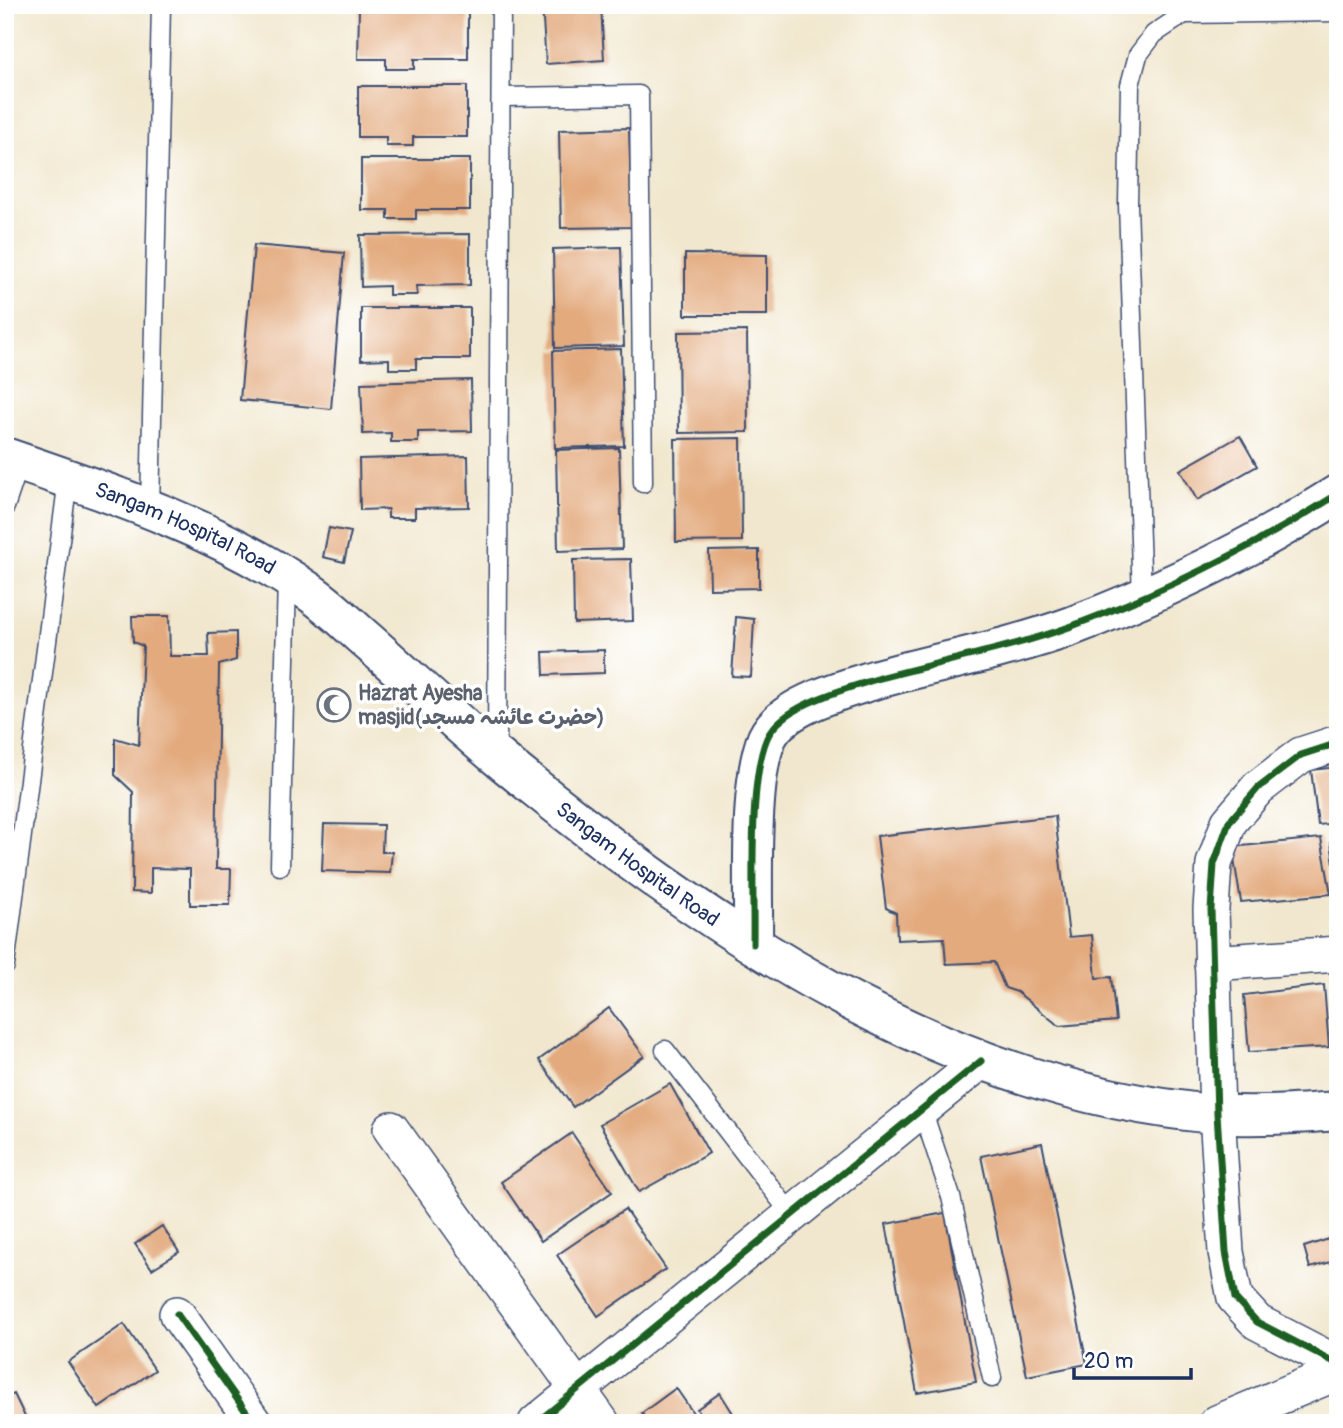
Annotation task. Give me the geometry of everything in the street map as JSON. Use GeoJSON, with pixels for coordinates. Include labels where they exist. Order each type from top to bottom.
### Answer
{"type":"FeatureCollection","features":[{"type":"Feature","properties":{"kind":"main road","name":"Sangam Hospital Road"},"geometry":{"type":"LineString","coordinates":[[12,460],[68,478],[150,510],[251,555],[314,595],[497,757],[596,835],[753,944],[869,1012],[981,1061],[1097,1095],[1217,1114],[1338,1111]]}},
{"type":"Feature","properties":{"kind":"main road"},"geometry":{"type":"LineString","coordinates":[[753,944],[758,775],[768,736],[788,715],[816,700],[867,682],[1071,626],[1230,557],[1338,494]]}},
{"type":"Feature","properties":{"kind":"street"},"geometry":{"type":"LineString","coordinates":[[1338,743],[1301,755],[1258,788],[1229,821],[1214,864],[1211,909],[1217,1114],[1226,1252],[1235,1298],[1257,1322],[1338,1363]]}},
{"type":"Feature","properties":{"kind":"street"},"geometry":{"type":"LineString","coordinates":[[1212,964],[1338,954]]}},
{"type":"Feature","properties":{"kind":"street"},"geometry":{"type":"LineString","coordinates":[[536,1423],[981,1061]]}},
{"type":"Feature","properties":{"kind":"street"},"geometry":{"type":"LineString","coordinates":[[391,1129],[602,1423]]}},
{"type":"Feature","properties":{"kind":"street"},"geometry":{"type":"LineString","coordinates":[[177,1314],[254,1423]]}},
{"type":"Feature","properties":{"kind":"street"},"geometry":{"type":"LineString","coordinates":[[1217,1423],[1293,1409],[1338,1372]]}},
{"type":"Feature","properties":{"kind":"lane"},"geometry":{"type":"LineString","coordinates":[[150,510],[161,5]]}},
{"type":"Feature","properties":{"kind":"lane"},"geometry":{"type":"LineString","coordinates":[[497,757],[501,5]]}},
{"type":"Feature","properties":{"kind":"lane"},"geometry":{"type":"LineString","coordinates":[[1142,597],[1128,205],[1129,96],[1138,55],[1154,34],[1184,9],[1338,12]]}},
{"type":"Feature","properties":{"kind":"lane"},"geometry":{"type":"LineString","coordinates":[[501,97],[639,95],[643,482]]}},
{"type":"Feature","properties":{"kind":"lane"},"geometry":{"type":"LineString","coordinates":[[5,507],[12,460]]}},
{"type":"Feature","properties":{"kind":"lane"},"geometry":{"type":"LineString","coordinates":[[5,966],[68,478]]}},
{"type":"Feature","properties":{"kind":"lane"},"geometry":{"type":"LineString","coordinates":[[280,866],[287,578]]}},
{"type":"Feature","properties":{"kind":"lane"},"geometry":{"type":"LineString","coordinates":[[665,1050],[792,1214]]}},
{"type":"Feature","properties":{"kind":"lane"},"geometry":{"type":"LineString","coordinates":[[922,1109],[951,1197],[992,1378]]}},
{"type":"Feature","properties":{"kind":"building"},"geometry":{"type":"Polygon","coordinates":[[[542,5],[601,5],[604,60],[546,64],[542,5]]]}},
{"type":"Feature","properties":{"kind":"building"},"geometry":{"type":"Polygon","coordinates":[[[359,8],[468,8],[468,59],[414,59],[414,69],[386,69],[386,59],[358,59],[359,8]]]}},
{"type":"Feature","properties":{"kind":"building"},"geometry":{"type":"Polygon","coordinates":[[[358,86],[467,86],[467,137],[413,137],[413,146],[386,146],[386,137],[358,137],[358,86]]]}},
{"type":"Feature","properties":{"kind":"building"},"geometry":{"type":"Polygon","coordinates":[[[629,128],[632,227],[561,228],[559,130],[629,128]]]}},
{"type":"Feature","properties":{"kind":"building"},"geometry":{"type":"Polygon","coordinates":[[[361,159],[470,159],[470,210],[416,210],[416,219],[388,219],[388,210],[361,210],[361,159]]]}},
{"type":"Feature","properties":{"kind":"building"},"geometry":{"type":"Polygon","coordinates":[[[470,234],[470,285],[416,286],[417,295],[389,295],[389,286],[361,287],[360,235],[470,234]]]}},
{"type":"Feature","properties":{"kind":"building"},"geometry":{"type":"Polygon","coordinates":[[[254,245],[344,253],[331,409],[240,400],[254,245]]]}},
{"type":"Feature","properties":{"kind":"building"},"geometry":{"type":"Polygon","coordinates":[[[621,247],[624,346],[555,348],[553,249],[621,247]]]}},
{"type":"Feature","properties":{"kind":"building"},"geometry":{"type":"Polygon","coordinates":[[[685,254],[767,255],[767,315],[685,315],[685,254]]]}},
{"type":"Feature","properties":{"kind":"building"},"geometry":{"type":"Polygon","coordinates":[[[361,308],[470,308],[470,359],[416,359],[416,369],[389,369],[389,359],[361,360],[361,308]]]}},
{"type":"Feature","properties":{"kind":"building"},"geometry":{"type":"Polygon","coordinates":[[[747,331],[748,432],[679,433],[678,332],[747,331]]]}},
{"type":"Feature","properties":{"kind":"building"},"geometry":{"type":"Polygon","coordinates":[[[621,349],[624,446],[555,448],[553,351],[621,349]]]}},
{"type":"Feature","properties":{"kind":"building"},"geometry":{"type":"Polygon","coordinates":[[[471,380],[472,431],[418,432],[418,442],[391,442],[391,433],[363,434],[361,383],[471,380]]]}},
{"type":"Feature","properties":{"kind":"building"},"geometry":{"type":"Polygon","coordinates":[[[1240,436],[1257,466],[1197,500],[1180,470],[1240,436]]]}},
{"type":"Feature","properties":{"kind":"building"},"geometry":{"type":"Polygon","coordinates":[[[741,438],[742,541],[676,542],[675,439],[741,438]]]}},
{"type":"Feature","properties":{"kind":"building"},"geometry":{"type":"Polygon","coordinates":[[[619,448],[622,549],[558,551],[556,450],[619,448]]]}},
{"type":"Feature","properties":{"kind":"building"},"geometry":{"type":"Polygon","coordinates":[[[468,456],[469,507],[415,508],[415,518],[388,518],[388,509],[360,510],[359,459],[468,456]]]}},
{"type":"Feature","properties":{"kind":"building"},"geometry":{"type":"Polygon","coordinates":[[[329,528],[351,532],[344,562],[323,557],[329,528]]]}},
{"type":"Feature","properties":{"kind":"building"},"geometry":{"type":"Polygon","coordinates":[[[759,550],[759,588],[710,589],[709,551],[759,550]]]}},
{"type":"Feature","properties":{"kind":"building"},"geometry":{"type":"Polygon","coordinates":[[[631,559],[633,621],[574,623],[573,560],[631,559]]]}},
{"type":"Feature","properties":{"kind":"building"},"geometry":{"type":"Polygon","coordinates":[[[132,616],[169,616],[170,656],[209,656],[208,633],[236,632],[236,660],[219,665],[216,869],[231,869],[230,905],[190,905],[190,869],[151,868],[151,893],[132,892],[133,792],[115,775],[115,738],[139,745],[143,646],[133,642],[132,616]]]}},
{"type":"Feature","properties":{"kind":"building"},"geometry":{"type":"Polygon","coordinates":[[[736,617],[754,619],[751,677],[732,676],[736,617]]]}},
{"type":"Feature","properties":{"kind":"building"},"geometry":{"type":"Polygon","coordinates":[[[604,650],[604,673],[544,675],[543,652],[604,650]]]}},
{"type":"Feature","properties":{"kind":"building"},"geometry":{"type":"Polygon","coordinates":[[[1338,767],[1338,823],[1318,825],[1311,770],[1338,767]]]}},
{"type":"Feature","properties":{"kind":"building"},"geometry":{"type":"Polygon","coordinates":[[[1055,816],[1069,937],[1092,935],[1096,978],[1111,977],[1116,1021],[1059,1026],[1017,992],[1005,988],[994,962],[946,964],[944,938],[897,940],[896,913],[886,908],[877,836],[1055,816]]]}},
{"type":"Feature","properties":{"kind":"building"},"geometry":{"type":"Polygon","coordinates":[[[324,824],[383,825],[382,852],[392,852],[390,873],[322,871],[324,824]]]}},
{"type":"Feature","properties":{"kind":"building"},"geometry":{"type":"Polygon","coordinates":[[[1321,838],[1331,894],[1241,902],[1232,847],[1321,838]]]}},
{"type":"Feature","properties":{"kind":"building"},"geometry":{"type":"Polygon","coordinates":[[[1331,842],[1338,842],[1338,878],[1336,878],[1331,842]]]}},
{"type":"Feature","properties":{"kind":"building"},"geometry":{"type":"Polygon","coordinates":[[[1324,985],[1329,1047],[1249,1052],[1244,995],[1324,985]]]}},
{"type":"Feature","properties":{"kind":"building"},"geometry":{"type":"Polygon","coordinates":[[[609,1008],[644,1056],[573,1107],[539,1060],[609,1008]]]}},
{"type":"Feature","properties":{"kind":"building"},"geometry":{"type":"Polygon","coordinates":[[[670,1084],[709,1153],[639,1192],[600,1124],[670,1084]]]}},
{"type":"Feature","properties":{"kind":"building"},"geometry":{"type":"Polygon","coordinates":[[[572,1133],[612,1192],[541,1241],[501,1182],[572,1133]]]}},
{"type":"Feature","properties":{"kind":"building"},"geometry":{"type":"Polygon","coordinates":[[[1042,1143],[1087,1364],[1027,1376],[981,1156],[1042,1143]]]}},
{"type":"Feature","properties":{"kind":"building"},"geometry":{"type":"Polygon","coordinates":[[[625,1209],[666,1269],[598,1316],[557,1255],[625,1209]]]}},
{"type":"Feature","properties":{"kind":"building"},"geometry":{"type":"Polygon","coordinates":[[[945,1213],[976,1382],[917,1393],[886,1224],[945,1213]]]}},
{"type":"Feature","properties":{"kind":"building"},"geometry":{"type":"Polygon","coordinates":[[[162,1226],[179,1252],[152,1269],[135,1244],[162,1226]]]}},
{"type":"Feature","properties":{"kind":"building"},"geometry":{"type":"Polygon","coordinates":[[[1338,1236],[1338,1260],[1310,1268],[1304,1247],[1338,1236]]]}},
{"type":"Feature","properties":{"kind":"building"},"geometry":{"type":"Polygon","coordinates":[[[124,1324],[155,1370],[99,1408],[68,1362],[124,1324]]]}},
{"type":"Feature","properties":{"kind":"building"},"geometry":{"type":"Polygon","coordinates":[[[676,1388],[700,1423],[648,1423],[642,1413],[676,1388]]]}},
{"type":"Feature","properties":{"kind":"building"},"geometry":{"type":"Polygon","coordinates":[[[720,1393],[738,1421],[735,1423],[707,1423],[697,1409],[720,1393]]]}},
{"type":"Feature","properties":{"kind":"building"},"geometry":{"type":"Polygon","coordinates":[[[14,1394],[28,1423],[5,1423],[5,1398],[14,1394]]]}},
{"type":"Feature","properties":{"kind":"cycle path"},"geometry":{"type":"LineString","coordinates":[[753,944],[753,838],[757,781],[767,738],[786,716],[800,707],[848,688],[1024,641],[1107,612],[1175,583],[1241,550],[1338,494]]}},
{"type":"Feature","properties":{"kind":"cycle path"},"geometry":{"type":"LineString","coordinates":[[1338,743],[1301,755],[1258,788],[1229,822],[1214,864],[1211,909],[1217,1114],[1226,1252],[1235,1298],[1257,1322],[1338,1364]]}},
{"type":"Feature","properties":{"kind":"cycle path"},"geometry":{"type":"LineString","coordinates":[[536,1423],[981,1061]]}},
{"type":"Feature","properties":{"kind":"cycle path"},"geometry":{"type":"LineString","coordinates":[[177,1314],[254,1423]]}},
{"type":"Feature","properties":{"kind":"place","name":"Hazrat Ayesha masjid(حضرت عائشہ مسجد)"},"geometry":{"type":"Point","coordinates":[334,705]}}]}
